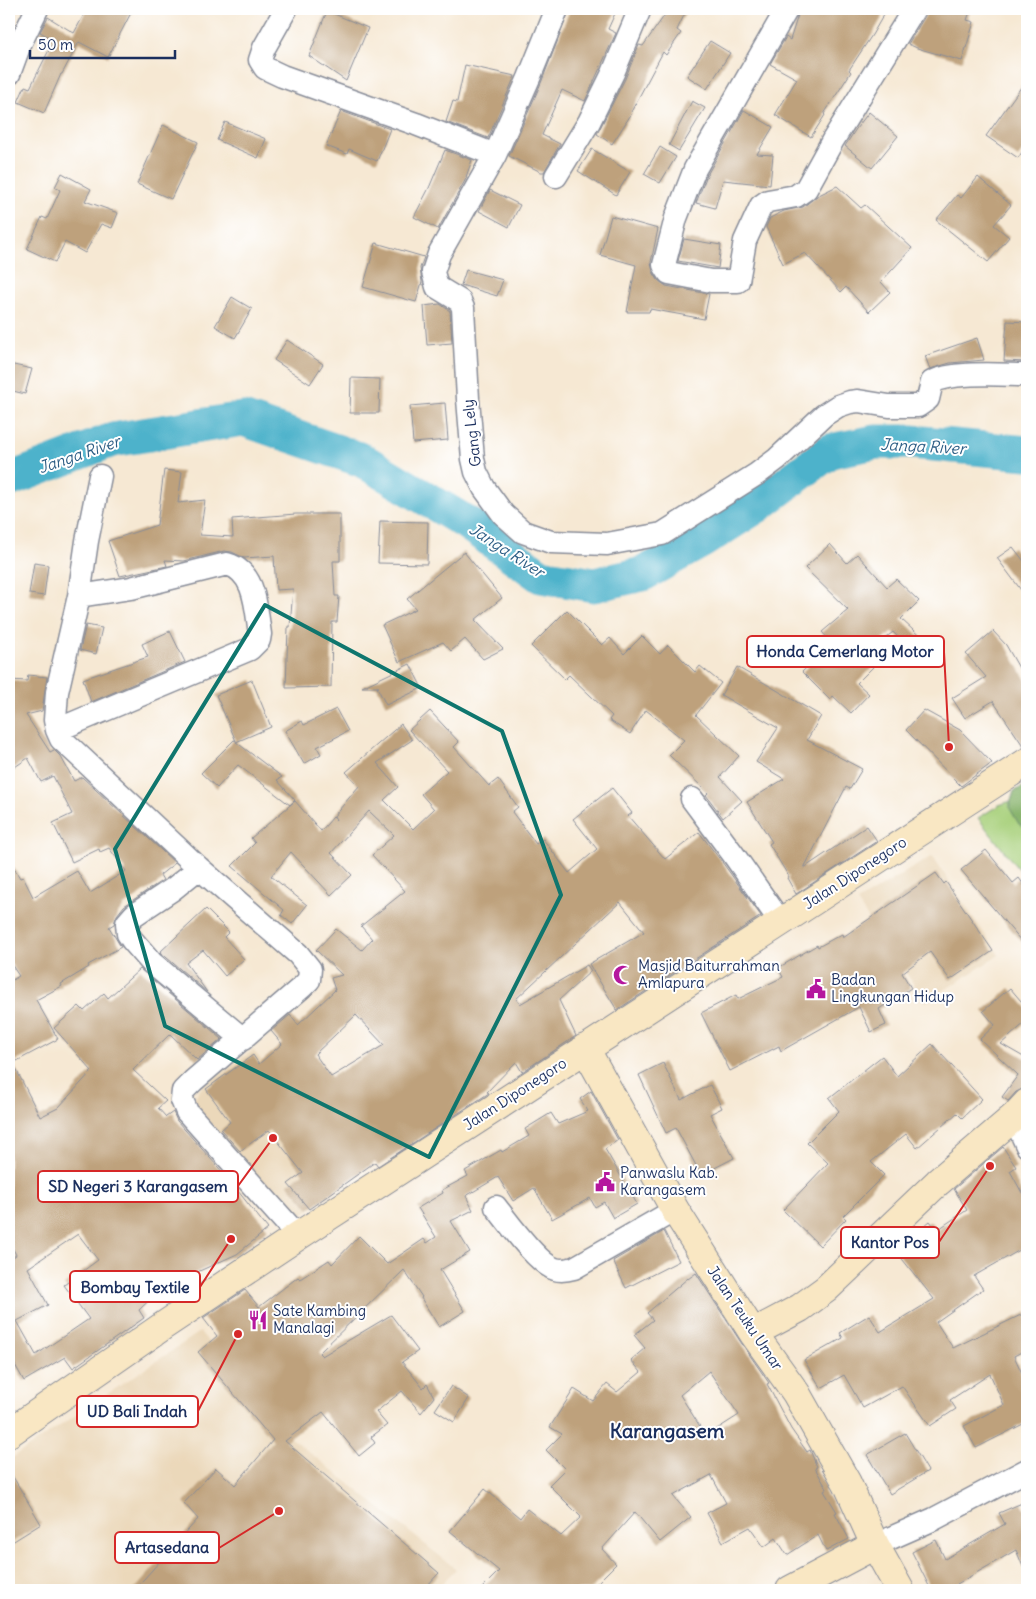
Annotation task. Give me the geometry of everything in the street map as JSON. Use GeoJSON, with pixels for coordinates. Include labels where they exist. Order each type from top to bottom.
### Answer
{"type":"FeatureCollection","features":[{"type":"Feature","properties":{"kind":"street"},"geometry":{"type":"LineString","coordinates":[[9,74],[14,40],[37,9]]}},
{"type":"Feature","properties":{"kind":"street"},"geometry":{"type":"LineString","coordinates":[[286,9],[264,48],[260,60],[265,68],[495,155]]}},
{"type":"Feature","properties":{"kind":"street","name":"Gang Lely"},"geometry":{"type":"LineString","coordinates":[[557,9],[495,155],[439,254],[433,272],[437,287],[460,300],[463,308],[468,399],[476,472],[484,488],[503,514],[523,532],[551,542],[607,544],[662,534],[757,474],[777,459],[824,415],[838,406],[858,401],[889,406],[918,406],[928,399],[932,382],[941,378],[1027,375]]}},
{"type":"Feature","properties":{"kind":"street"},"geometry":{"type":"LineString","coordinates":[[556,176],[589,122],[613,73],[640,9]]}},
{"type":"Feature","properties":{"kind":"street"},"geometry":{"type":"LineString","coordinates":[[787,9],[695,169],[676,218],[668,246],[664,265],[670,273],[711,281],[738,281],[745,241],[761,206],[768,201],[796,196],[806,189],[833,140],[914,9]]}},
{"type":"Feature","properties":{"kind":"street"},"geometry":{"type":"LineString","coordinates":[[100,476],[87,541],[79,596],[57,692],[55,720],[57,730],[61,739],[199,868],[307,963],[310,970],[309,980],[183,1091],[183,1105],[198,1126],[298,1236]]}},
{"type":"Feature","properties":{"kind":"street"},"geometry":{"type":"LineString","coordinates":[[57,730],[250,649],[259,640],[260,634],[249,580],[236,566],[227,564],[131,588],[79,596]]}},
{"type":"Feature","properties":{"kind":"street","name":"Jalan Diponegoro"},"geometry":{"type":"LineString","coordinates":[[9,1433],[163,1326],[298,1236],[584,1048],[1026,764]]}},
{"type":"Feature","properties":{"kind":"street"},"geometry":{"type":"LineString","coordinates":[[692,799],[780,921]]}},
{"type":"Feature","properties":{"kind":"street"},"geometry":{"type":"LineString","coordinates":[[199,868],[173,889],[134,915],[127,923],[128,934],[152,963],[243,1039]]}},
{"type":"Feature","properties":{"kind":"street","name":"Jalan Teuku Umar"},"geometry":{"type":"LineString","coordinates":[[584,1048],[675,1210],[753,1333],[796,1393],[847,1483],[876,1545],[900,1590]]}},
{"type":"Feature","properties":{"kind":"street"},"geometry":{"type":"LineString","coordinates":[[1021,1110],[1027,1146]]}},
{"type":"Feature","properties":{"kind":"street"},"geometry":{"type":"LineString","coordinates":[[753,1333],[800,1308],[826,1289],[938,1182],[1021,1110]]}},
{"type":"Feature","properties":{"kind":"street"},"geometry":{"type":"LineString","coordinates":[[496,1207],[541,1260],[553,1268],[563,1270],[574,1268],[675,1210]]}},
{"type":"Feature","properties":{"kind":"street"},"geometry":{"type":"LineString","coordinates":[[790,1590],[876,1545],[934,1519],[1027,1470]]}},
{"type":"Feature","properties":{"kind":"highlighted area"},"geometry":{"type":"Polygon","coordinates":[[[265,605],[502,731],[561,895],[429,1157],[165,1026],[115,849],[265,605]]]}},
{"type":"Feature","properties":{"kind":"shaded area"},"geometry":{"type":"Polygon","coordinates":[[[932,856],[999,955],[926,1002],[857,902],[932,856]]]}},
{"type":"Feature","properties":{"kind":"shaded area"},"geometry":{"type":"Polygon","coordinates":[[[253,1050],[354,1177],[293,1221],[192,1102],[203,1085],[253,1050]]]}},
{"type":"Feature","properties":{"kind":"shaded area"},"geometry":{"type":"Polygon","coordinates":[[[200,1332],[289,1436],[456,1569],[435,1590],[9,1590],[9,1460],[200,1332]]]}},
{"type":"Feature","properties":{"kind":"green space"},"geometry":{"type":"Polygon","coordinates":[[[1027,785],[1027,828],[1019,824],[1009,807],[1014,791],[1027,785]]]}},
{"type":"Feature","properties":{"kind":"green space"},"geometry":{"type":"Polygon","coordinates":[[[1014,800],[1027,800],[1026,879],[978,818],[999,805],[1014,800]]]}},
{"type":"Feature","properties":{"kind":"building"},"geometry":{"type":"Polygon","coordinates":[[[87,9],[133,9],[108,57],[79,42],[61,74],[44,113],[18,102],[25,86],[30,88],[54,40],[40,32],[48,17],[74,33],[87,9]]]}},
{"type":"Feature","properties":{"kind":"building"},"geometry":{"type":"Polygon","coordinates":[[[570,9],[617,9],[608,29],[616,33],[585,101],[562,90],[542,135],[560,144],[544,172],[541,172],[509,156],[541,83],[570,9]]]}},
{"type":"Feature","properties":{"kind":"building"},"geometry":{"type":"Polygon","coordinates":[[[669,9],[687,9],[677,30],[681,33],[666,55],[663,52],[632,113],[612,144],[597,134],[625,79],[639,45],[643,46],[669,9]]]}},
{"type":"Feature","properties":{"kind":"building"},"geometry":{"type":"Polygon","coordinates":[[[800,9],[887,9],[849,70],[851,72],[811,137],[775,115],[797,79],[770,64],[786,37],[790,40],[800,9]]]}},
{"type":"Feature","properties":{"kind":"building"},"geometry":{"type":"Polygon","coordinates":[[[927,9],[971,9],[967,20],[974,22],[962,61],[908,44],[925,16],[927,9]]]}},
{"type":"Feature","properties":{"kind":"building"},"geometry":{"type":"Polygon","coordinates":[[[327,11],[368,28],[346,81],[309,56],[327,11]]]}},
{"type":"Feature","properties":{"kind":"building"},"geometry":{"type":"Polygon","coordinates":[[[710,41],[730,53],[707,89],[687,76],[710,41]]]}},
{"type":"Feature","properties":{"kind":"building"},"geometry":{"type":"Polygon","coordinates":[[[465,65],[515,76],[488,138],[446,122],[453,101],[457,102],[465,65]]]}},
{"type":"Feature","properties":{"kind":"building"},"geometry":{"type":"Polygon","coordinates":[[[1027,79],[1027,145],[1018,158],[986,136],[1027,79]]]}},
{"type":"Feature","properties":{"kind":"building"},"geometry":{"type":"Polygon","coordinates":[[[692,101],[705,108],[679,151],[669,145],[692,101]]]}},
{"type":"Feature","properties":{"kind":"building"},"geometry":{"type":"Polygon","coordinates":[[[744,110],[773,127],[757,154],[773,155],[770,185],[723,180],[715,208],[696,203],[707,175],[744,110]]]}},
{"type":"Feature","properties":{"kind":"building"},"geometry":{"type":"Polygon","coordinates":[[[341,111],[390,129],[377,161],[349,149],[347,154],[326,146],[341,111]]]}},
{"type":"Feature","properties":{"kind":"building"},"geometry":{"type":"Polygon","coordinates":[[[869,112],[898,136],[872,168],[845,146],[869,112]]]}},
{"type":"Feature","properties":{"kind":"building"},"geometry":{"type":"Polygon","coordinates":[[[225,122],[266,139],[258,158],[217,140],[225,122]]]}},
{"type":"Feature","properties":{"kind":"building"},"geometry":{"type":"Polygon","coordinates":[[[163,125],[198,142],[171,199],[137,184],[163,125]]]}},
{"type":"Feature","properties":{"kind":"building"},"geometry":{"type":"Polygon","coordinates":[[[660,147],[676,157],[660,183],[644,174],[660,147]]]}},
{"type":"Feature","properties":{"kind":"building"},"geometry":{"type":"Polygon","coordinates":[[[592,149],[630,172],[616,195],[578,171],[592,149]]]}},
{"type":"Feature","properties":{"kind":"building"},"geometry":{"type":"Polygon","coordinates":[[[445,150],[472,160],[467,177],[438,229],[414,217],[445,150]]]}},
{"type":"Feature","properties":{"kind":"building"},"geometry":{"type":"Polygon","coordinates":[[[62,173],[91,189],[85,201],[118,213],[112,228],[101,224],[85,253],[65,242],[55,262],[27,249],[42,217],[47,219],[60,190],[55,187],[62,173]]]}},
{"type":"Feature","properties":{"kind":"building"},"geometry":{"type":"Polygon","coordinates":[[[978,177],[1011,205],[994,225],[1009,237],[988,262],[936,220],[957,195],[961,198],[978,177]]]}},
{"type":"Feature","properties":{"kind":"building"},"geometry":{"type":"Polygon","coordinates":[[[837,186],[861,208],[865,205],[912,248],[881,282],[890,292],[869,312],[846,287],[841,292],[805,253],[783,264],[766,227],[770,218],[784,211],[803,207],[817,196],[837,186]]]}},
{"type":"Feature","properties":{"kind":"building"},"geometry":{"type":"Polygon","coordinates":[[[490,190],[520,205],[509,227],[479,211],[490,190]]]}},
{"type":"Feature","properties":{"kind":"building"},"geometry":{"type":"Polygon","coordinates":[[[611,216],[658,229],[651,262],[653,272],[658,280],[666,286],[709,294],[704,319],[650,309],[649,312],[627,312],[636,265],[600,255],[611,216]]]}},
{"type":"Feature","properties":{"kind":"building"},"geometry":{"type":"Polygon","coordinates":[[[684,239],[721,245],[718,268],[678,261],[684,239]]]}},
{"type":"Feature","properties":{"kind":"building"},"geometry":{"type":"Polygon","coordinates":[[[376,243],[424,257],[420,268],[422,282],[416,302],[363,287],[376,243]]]}},
{"type":"Feature","properties":{"kind":"building"},"geometry":{"type":"Polygon","coordinates":[[[466,270],[503,280],[497,296],[461,285],[466,270]]]}},
{"type":"Feature","properties":{"kind":"building"},"geometry":{"type":"Polygon","coordinates":[[[232,297],[252,309],[235,338],[215,326],[232,297]]]}},
{"type":"Feature","properties":{"kind":"building"},"geometry":{"type":"Polygon","coordinates":[[[440,304],[450,311],[452,343],[427,345],[424,306],[440,304]]]}},
{"type":"Feature","properties":{"kind":"building"},"geometry":{"type":"Polygon","coordinates":[[[1007,321],[1027,322],[1027,362],[1004,361],[1007,321]]]}},
{"type":"Feature","properties":{"kind":"building"},"geometry":{"type":"Polygon","coordinates":[[[977,338],[984,360],[950,363],[930,369],[925,356],[977,338]]]}},
{"type":"Feature","properties":{"kind":"building"},"geometry":{"type":"Polygon","coordinates":[[[287,340],[323,364],[310,384],[274,360],[287,340]]]}},
{"type":"Feature","properties":{"kind":"building"},"geometry":{"type":"Polygon","coordinates":[[[9,364],[32,369],[25,394],[9,390],[9,364]]]}},
{"type":"Feature","properties":{"kind":"building"},"geometry":{"type":"Polygon","coordinates":[[[351,378],[380,379],[379,413],[350,413],[351,378]]]}},
{"type":"Feature","properties":{"kind":"building"},"geometry":{"type":"Polygon","coordinates":[[[445,403],[448,440],[413,443],[410,406],[445,403]]]}},
{"type":"Feature","properties":{"kind":"building"},"geometry":{"type":"Polygon","coordinates":[[[164,470],[182,472],[178,503],[205,500],[200,535],[233,537],[232,519],[296,514],[340,514],[340,561],[333,561],[335,596],[339,596],[337,622],[332,622],[331,687],[286,688],[288,627],[290,627],[293,589],[276,590],[274,556],[244,558],[232,552],[224,551],[184,561],[165,560],[167,566],[120,576],[108,541],[157,525],[164,470]]]}},
{"type":"Feature","properties":{"kind":"building"},"geometry":{"type":"Polygon","coordinates":[[[380,521],[428,522],[427,564],[378,563],[380,521]]]}},
{"type":"Feature","properties":{"kind":"building"},"geometry":{"type":"Polygon","coordinates":[[[830,544],[847,563],[857,554],[887,587],[896,579],[919,601],[901,619],[926,642],[915,653],[893,632],[863,656],[873,667],[857,683],[869,694],[851,713],[833,696],[830,700],[802,672],[832,643],[822,632],[848,610],[805,568],[830,544]]]}},
{"type":"Feature","properties":{"kind":"building"},"geometry":{"type":"Polygon","coordinates":[[[1013,547],[1027,565],[1027,598],[997,558],[1013,547]]]}},
{"type":"Feature","properties":{"kind":"building"},"geometry":{"type":"Polygon","coordinates":[[[464,552],[502,598],[475,620],[503,649],[483,659],[465,639],[451,651],[443,642],[399,662],[382,625],[416,609],[407,599],[464,552]]]}},
{"type":"Feature","properties":{"kind":"building"},"geometry":{"type":"Polygon","coordinates":[[[34,563],[48,565],[44,596],[29,594],[34,563]]]}},
{"type":"Feature","properties":{"kind":"building"},"geometry":{"type":"Polygon","coordinates":[[[567,610],[602,645],[610,638],[624,654],[642,636],[660,654],[668,645],[695,672],[700,666],[721,683],[696,715],[739,756],[720,777],[742,801],[723,818],[706,795],[708,793],[669,755],[684,740],[646,710],[630,734],[609,720],[612,716],[569,675],[565,679],[531,646],[567,610]]]}},
{"type":"Feature","properties":{"kind":"building"},"geometry":{"type":"Polygon","coordinates":[[[86,625],[102,628],[96,654],[80,650],[86,625]]]}},
{"type":"Feature","properties":{"kind":"building"},"geometry":{"type":"Polygon","coordinates":[[[170,631],[185,662],[91,702],[83,679],[148,657],[142,644],[170,631]]]}},
{"type":"Feature","properties":{"kind":"building"},"geometry":{"type":"Polygon","coordinates":[[[993,631],[1006,645],[1027,682],[1027,747],[1024,747],[993,701],[965,718],[952,698],[986,677],[966,654],[993,631]]]}},
{"type":"Feature","properties":{"kind":"building"},"geometry":{"type":"Polygon","coordinates":[[[410,664],[422,688],[386,705],[377,687],[362,687],[410,664]]]}},
{"type":"Feature","properties":{"kind":"building"},"geometry":{"type":"Polygon","coordinates":[[[737,667],[821,716],[807,740],[862,769],[850,789],[846,787],[804,868],[867,826],[877,841],[796,894],[787,878],[789,877],[769,844],[772,842],[747,802],[784,779],[756,762],[778,728],[721,695],[737,667]]]}},
{"type":"Feature","properties":{"kind":"building"},"geometry":{"type":"Polygon","coordinates":[[[28,675],[47,677],[42,711],[26,715],[50,752],[54,750],[61,757],[74,781],[82,777],[175,863],[160,875],[163,880],[124,906],[117,915],[114,924],[109,927],[121,947],[88,965],[89,967],[61,984],[62,986],[36,1000],[58,1039],[13,1063],[40,1117],[58,1108],[92,1071],[54,1028],[79,1006],[84,1011],[104,993],[108,998],[140,969],[222,1039],[197,1060],[170,1034],[133,1070],[166,1101],[158,1108],[166,1117],[173,1112],[177,1121],[234,1185],[268,1229],[237,1254],[162,1288],[139,1310],[144,1318],[73,1368],[65,1357],[24,1381],[9,1354],[9,1260],[16,1255],[9,1240],[9,982],[19,976],[9,961],[9,860],[20,878],[23,877],[33,897],[77,871],[90,893],[126,871],[109,848],[100,852],[99,849],[72,862],[53,823],[72,814],[53,776],[41,782],[28,758],[9,771],[9,680],[27,681],[28,675]],[[78,1234],[28,1268],[48,1305],[17,1321],[36,1355],[89,1319],[64,1285],[98,1260],[78,1234]]]}},
{"type":"Feature","properties":{"kind":"building"},"geometry":{"type":"Polygon","coordinates":[[[252,680],[271,727],[236,742],[282,777],[277,780],[295,800],[290,805],[238,765],[217,788],[201,773],[234,740],[236,741],[216,695],[252,680]]]}},
{"type":"Feature","properties":{"kind":"building"},"geometry":{"type":"Polygon","coordinates":[[[336,709],[348,731],[317,747],[321,754],[304,764],[285,731],[302,721],[304,725],[336,709]]]}},
{"type":"Feature","properties":{"kind":"building"},"geometry":{"type":"Polygon","coordinates":[[[924,710],[960,730],[992,763],[961,786],[906,730],[924,710]]]}},
{"type":"Feature","properties":{"kind":"building"},"geometry":{"type":"Polygon","coordinates":[[[430,711],[459,742],[454,747],[489,786],[498,779],[518,807],[512,812],[536,844],[543,839],[569,873],[597,849],[573,819],[612,788],[632,813],[628,816],[665,859],[699,832],[761,916],[617,1010],[589,964],[644,932],[620,902],[516,999],[520,1004],[587,965],[591,971],[559,1000],[576,1036],[522,1072],[516,1062],[487,1092],[489,1093],[378,1166],[375,1162],[309,1209],[288,1184],[303,1173],[269,1130],[240,1151],[221,1130],[230,1122],[206,1089],[253,1055],[259,1064],[282,1044],[271,1031],[290,1015],[298,1025],[335,990],[331,978],[342,975],[316,950],[336,929],[362,950],[372,939],[361,926],[405,891],[372,855],[394,835],[369,811],[331,853],[352,875],[331,895],[291,852],[271,876],[307,905],[292,924],[281,915],[284,910],[232,866],[255,843],[251,838],[295,801],[321,831],[333,817],[336,820],[334,816],[359,786],[346,772],[401,724],[412,740],[377,763],[398,787],[384,800],[413,829],[434,809],[421,794],[447,771],[409,730],[430,711]],[[356,1015],[315,1054],[331,1077],[384,1045],[356,1015]]]}},
{"type":"Feature","properties":{"kind":"building"},"geometry":{"type":"Polygon","coordinates":[[[986,850],[1013,883],[1019,878],[1027,889],[1027,948],[961,870],[986,850]]]}},
{"type":"Feature","properties":{"kind":"building"},"geometry":{"type":"Polygon","coordinates":[[[936,873],[944,884],[946,882],[993,951],[950,980],[930,952],[902,973],[911,988],[879,1009],[886,1025],[871,1032],[859,1007],[781,1051],[779,1046],[730,1071],[701,1013],[736,995],[738,999],[783,977],[778,968],[817,945],[818,947],[842,934],[843,937],[936,873]]]}},
{"type":"Feature","properties":{"kind":"building"},"geometry":{"type":"Polygon","coordinates":[[[206,909],[229,932],[224,937],[244,959],[225,976],[203,950],[186,963],[207,992],[160,952],[206,909]]]}},
{"type":"Feature","properties":{"kind":"building"},"geometry":{"type":"Polygon","coordinates":[[[1010,988],[1027,1008],[1027,1021],[1001,1044],[1027,1059],[1027,1086],[1016,1092],[1008,1101],[1002,1097],[1018,1075],[980,1039],[995,1025],[983,1011],[1010,988]]]}},
{"type":"Feature","properties":{"kind":"building"},"geometry":{"type":"Polygon","coordinates":[[[932,1044],[982,1099],[962,1118],[957,1113],[917,1148],[906,1134],[871,1162],[884,1175],[843,1216],[846,1219],[820,1246],[783,1210],[828,1163],[807,1143],[839,1111],[829,1098],[882,1056],[897,1076],[932,1044]]]}},
{"type":"Feature","properties":{"kind":"building"},"geometry":{"type":"Polygon","coordinates":[[[663,1063],[681,1100],[710,1085],[722,1108],[710,1114],[734,1158],[701,1175],[676,1128],[666,1133],[639,1075],[663,1063]]]}},
{"type":"Feature","properties":{"kind":"building"},"geometry":{"type":"Polygon","coordinates":[[[591,1091],[618,1140],[605,1149],[637,1204],[613,1218],[604,1202],[595,1207],[590,1198],[552,1219],[534,1188],[513,1201],[498,1177],[466,1196],[473,1210],[451,1221],[470,1252],[440,1270],[465,1311],[439,1327],[404,1270],[319,1353],[322,1356],[391,1315],[418,1351],[402,1362],[423,1388],[427,1384],[434,1397],[421,1413],[402,1391],[376,1412],[387,1425],[371,1437],[375,1443],[359,1456],[323,1412],[285,1441],[439,1573],[423,1590],[134,1590],[198,1519],[184,1503],[216,1468],[235,1485],[273,1440],[198,1352],[217,1336],[203,1318],[245,1290],[259,1307],[298,1277],[300,1279],[329,1260],[332,1264],[359,1236],[387,1264],[424,1239],[427,1243],[436,1237],[418,1208],[443,1193],[442,1190],[468,1176],[465,1171],[529,1136],[525,1129],[551,1113],[558,1124],[588,1111],[580,1099],[591,1091]]]}},
{"type":"Feature","properties":{"kind":"building"},"geometry":{"type":"Polygon","coordinates":[[[1003,1147],[1016,1167],[1010,1171],[1027,1202],[1027,1246],[974,1276],[983,1289],[936,1322],[953,1348],[1027,1312],[1027,1349],[1014,1356],[1027,1384],[1027,1422],[976,1448],[964,1426],[1004,1405],[990,1374],[950,1400],[956,1409],[930,1426],[902,1386],[863,1408],[844,1375],[821,1388],[804,1360],[843,1338],[840,1333],[869,1315],[880,1332],[934,1299],[895,1250],[930,1221],[937,1230],[967,1210],[954,1189],[1003,1147]]]}},
{"type":"Feature","properties":{"kind":"building"},"geometry":{"type":"Polygon","coordinates":[[[664,1231],[679,1261],[626,1288],[613,1261],[664,1231]]]}},
{"type":"Feature","properties":{"kind":"building"},"geometry":{"type":"Polygon","coordinates":[[[696,1273],[769,1383],[767,1384],[791,1429],[807,1452],[810,1450],[817,1467],[815,1468],[827,1489],[824,1491],[837,1512],[835,1513],[849,1539],[826,1551],[818,1535],[787,1555],[776,1538],[764,1547],[750,1527],[723,1542],[707,1513],[726,1503],[711,1475],[673,1496],[691,1517],[660,1542],[635,1512],[602,1549],[616,1564],[590,1590],[480,1590],[499,1571],[450,1531],[485,1489],[520,1518],[527,1509],[561,1536],[581,1517],[549,1485],[565,1469],[546,1450],[562,1434],[550,1427],[574,1389],[593,1401],[607,1384],[617,1392],[641,1372],[631,1360],[645,1348],[634,1335],[653,1320],[647,1313],[696,1273]],[[709,1371],[680,1395],[706,1436],[739,1415],[709,1371]]]}},
{"type":"Feature","properties":{"kind":"building"},"geometry":{"type":"Polygon","coordinates":[[[451,1386],[469,1398],[454,1422],[435,1410],[451,1386]]]}},
{"type":"Feature","properties":{"kind":"building"},"geometry":{"type":"Polygon","coordinates":[[[905,1433],[928,1471],[890,1494],[867,1455],[905,1433]]]}},
{"type":"Feature","properties":{"kind":"building"},"geometry":{"type":"Polygon","coordinates":[[[9,1470],[41,1524],[9,1544],[9,1470]]]}},
{"type":"Feature","properties":{"kind":"building"},"geometry":{"type":"Polygon","coordinates":[[[1022,1503],[1027,1514],[1027,1576],[1016,1550],[957,1584],[960,1590],[931,1590],[912,1552],[936,1540],[945,1559],[1005,1524],[999,1513],[1022,1503]]]}},
{"type":"Feature","properties":{"kind":"waterway","name":"Janga River"},"geometry":{"type":"LineString","coordinates":[[9,480],[112,440],[243,419],[362,460],[467,523],[541,576],[594,585],[643,574],[702,541],[757,506],[830,451],[876,442],[912,442],[1027,453]]}},
{"type":"Feature","properties":{"kind":"place","name":"Honda Cemerlang Motor"},"geometry":{"type":"Point","coordinates":[949,747]}},
{"type":"Feature","properties":{"kind":"place","name":"Masjid Baiturrahman Amlapura"},"geometry":{"type":"Point","coordinates":[623,975]}},
{"type":"Feature","properties":{"kind":"place","name":"Badan Lingkungan Hidup"},"geometry":{"type":"Point","coordinates":[816,989]}},
{"type":"Feature","properties":{"kind":"place","name":"SD Negeri 3 Karangasem"},"geometry":{"type":"Point","coordinates":[273,1138]}},
{"type":"Feature","properties":{"kind":"place","name":"Kantor Pos"},"geometry":{"type":"Point","coordinates":[990,1166]}},
{"type":"Feature","properties":{"kind":"place","name":"Panwaslu Kab. Karangasem"},"geometry":{"type":"Point","coordinates":[605,1182]}},
{"type":"Feature","properties":{"kind":"place","name":"Bombay Textile"},"geometry":{"type":"Point","coordinates":[231,1239]}},
{"type":"Feature","properties":{"kind":"place","name":"Sate Kambing Manalagi"},"geometry":{"type":"Point","coordinates":[258,1320]}},
{"type":"Feature","properties":{"kind":"place","name":"UD Bali Indah"},"geometry":{"type":"Point","coordinates":[238,1334]}},
{"type":"Feature","properties":{"kind":"place","name":"Artasedana"},"geometry":{"type":"Point","coordinates":[279,1511]}},
{"type":"Feature","properties":{"kind":"district","name":"Karangasem"},"geometry":{"type":"Point","coordinates":[667,1431]}}]}
